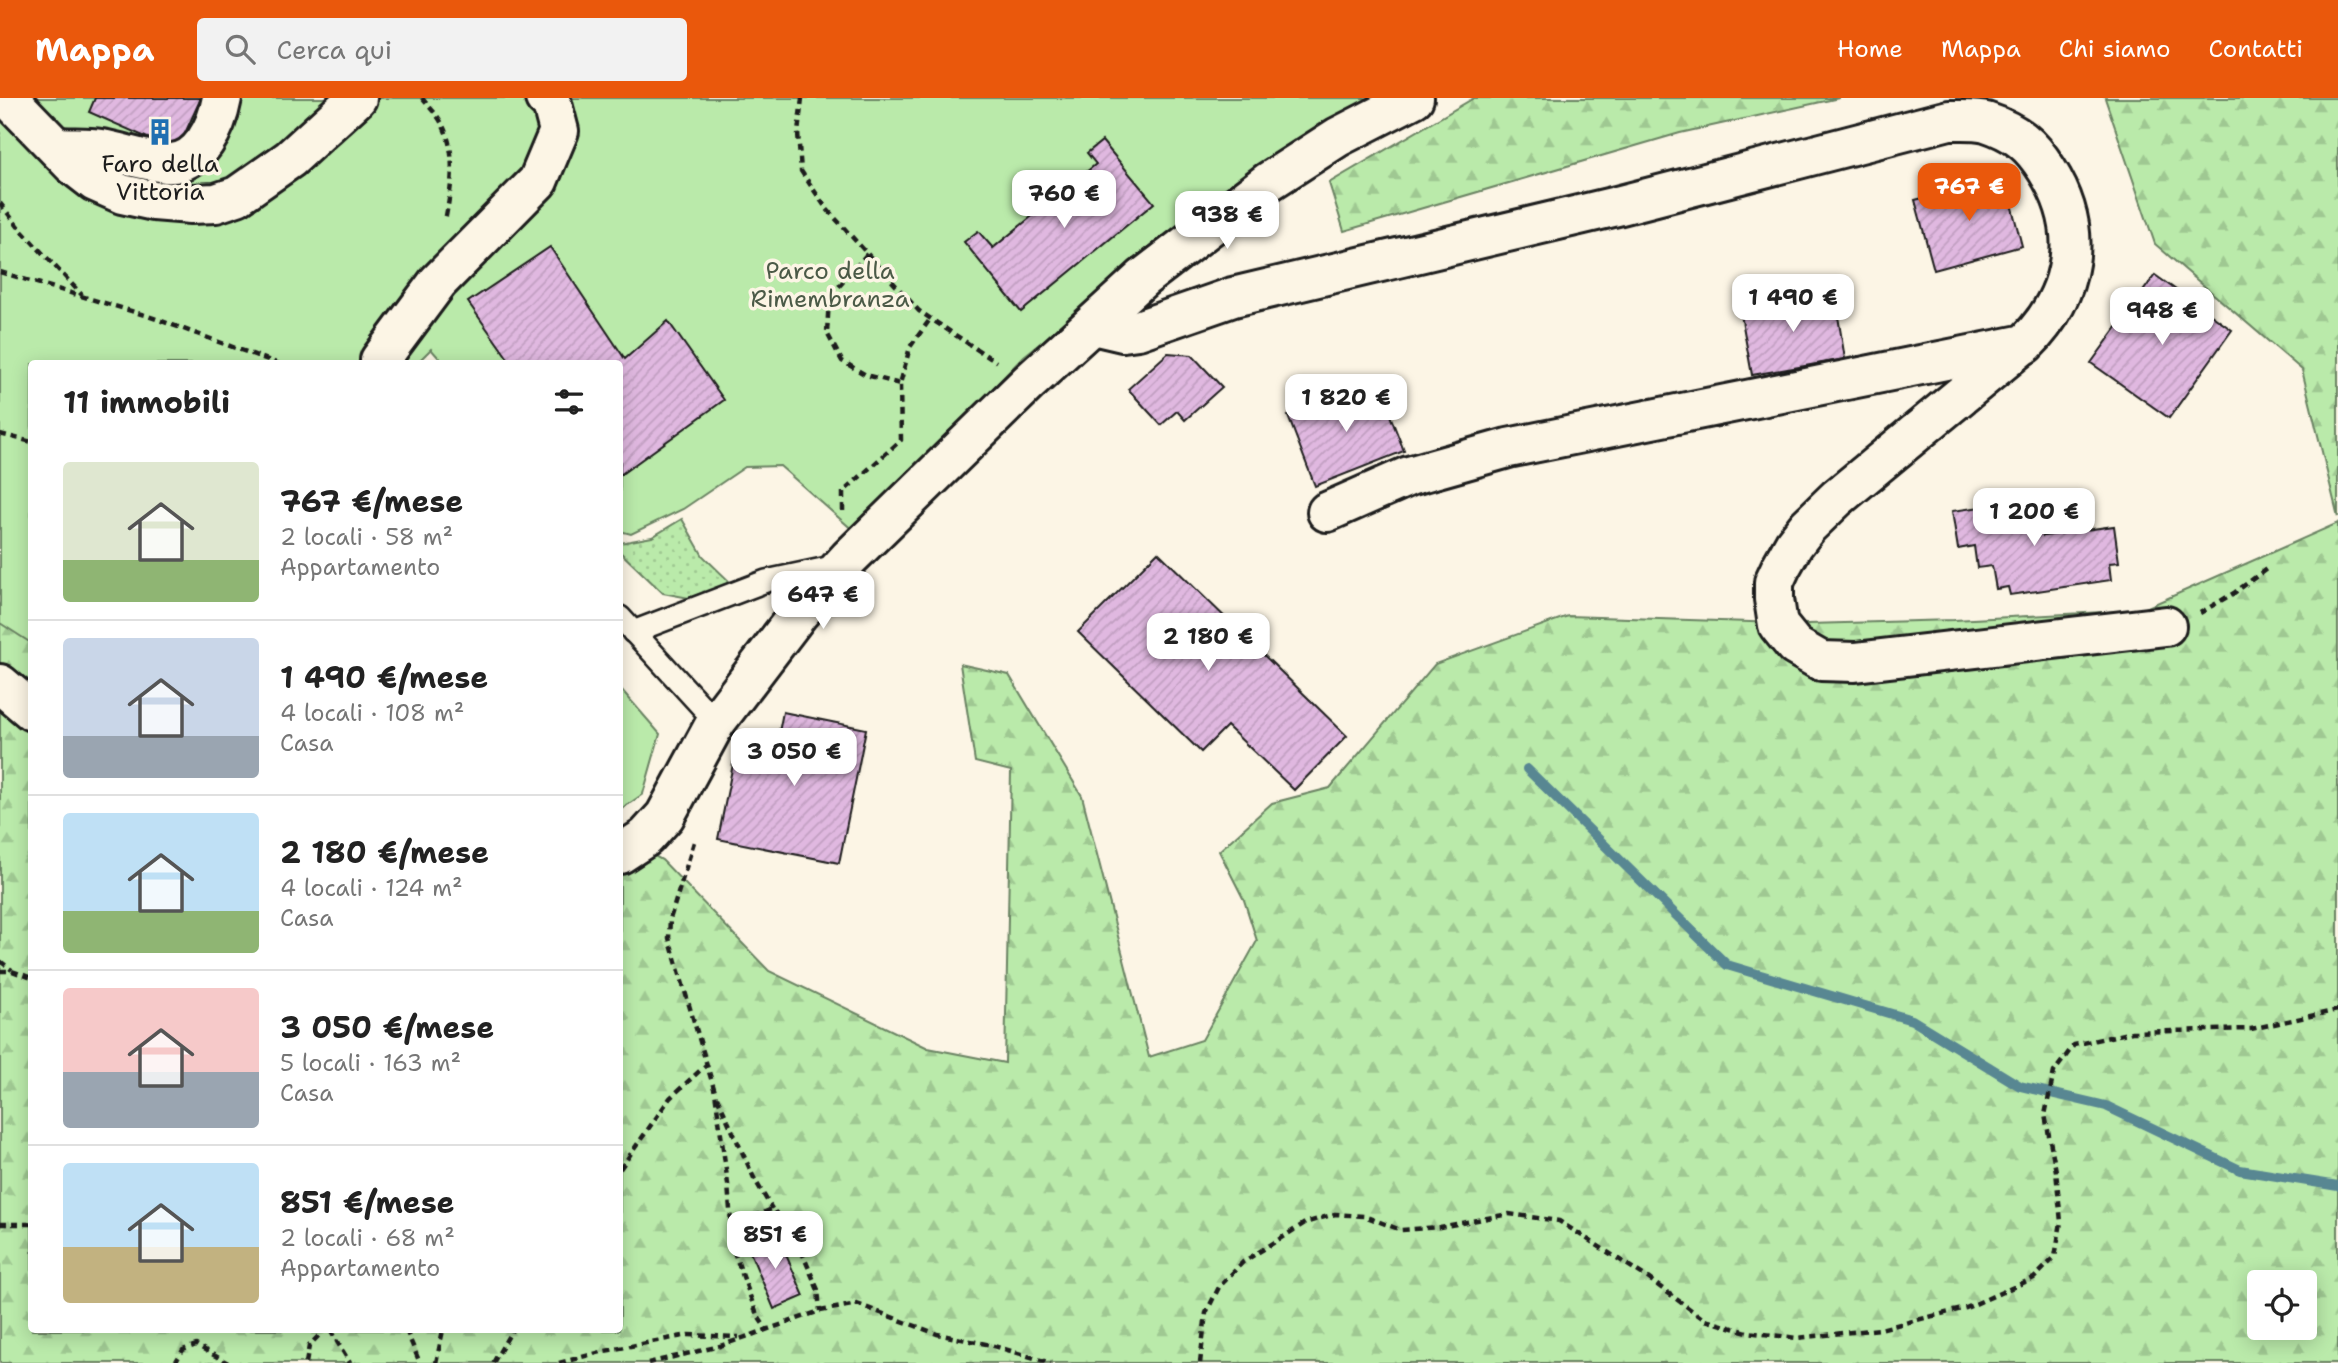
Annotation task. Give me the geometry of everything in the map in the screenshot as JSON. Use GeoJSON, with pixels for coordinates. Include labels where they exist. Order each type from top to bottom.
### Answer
{"type":"FeatureCollection","features":[{"type":"Feature","properties":{"kind":"street"},"geometry":{"type":"LineString","coordinates":[[11,98],[73,165],[95,182],[122,194],[154,201],[191,204],[216,203],[237,196],[290,159],[357,98]]}},
{"type":"Feature","properties":{"kind":"street"},"geometry":{"type":"LineString","coordinates":[[57,147],[99,149],[169,163],[189,159],[202,146],[215,123],[222,98]]}},
{"type":"Feature","properties":{"kind":"street"},"geometry":{"type":"LineString","coordinates":[[383,360],[438,282],[538,181],[559,131],[552,104],[545,98]]}},
{"type":"Feature","properties":{"kind":"street"},"geometry":{"type":"LineString","coordinates":[[623,852],[646,837],[665,816],[716,722],[799,613],[843,565],[1028,383],[1143,278],[1268,182],[1338,137],[1414,98]]}},
{"type":"Feature","properties":{"kind":"street"},"geometry":{"type":"LineString","coordinates":[[1093,325],[1123,332],[1138,330],[1233,297],[1617,206],[1949,120],[1983,121],[2027,142],[2061,191],[2070,224],[2070,265],[2054,307],[2043,326],[2025,344],[1837,498],[1808,526],[1794,544],[1774,582],[1778,625],[1795,646],[1821,661],[1855,662],[2166,626]]}},
{"type":"Feature","properties":{"kind":"street"},"geometry":{"type":"LineString","coordinates":[[1327,512],[1409,476],[1508,448],[2025,344]]}},
{"type":"Feature","properties":{"kind":"street"},"geometry":{"type":"LineString","coordinates":[[0,684],[28,707]]}},
{"type":"Feature","properties":{"kind":"lane"},"geometry":{"type":"LineString","coordinates":[[716,722],[626,625],[766,581],[843,565]]}},
{"type":"Feature","properties":{"kind":"path"},"geometry":{"type":"LineString","coordinates":[[422,98],[443,124],[452,157],[452,184],[441,234]]}},
{"type":"Feature","properties":{"kind":"path"},"geometry":{"type":"LineString","coordinates":[[803,98],[798,133],[801,171],[826,208],[919,310],[1028,383]]}},
{"type":"Feature","properties":{"kind":"path"},"geometry":{"type":"LineString","coordinates":[[0,203],[20,229],[82,296]]}},
{"type":"Feature","properties":{"kind":"path"},"geometry":{"type":"LineString","coordinates":[[867,254],[829,299],[827,333],[842,360],[866,375],[900,384]]}},
{"type":"Feature","properties":{"kind":"path"},"geometry":{"type":"LineString","coordinates":[[0,272],[148,316],[268,360]]}},
{"type":"Feature","properties":{"kind":"path"},"geometry":{"type":"LineString","coordinates":[[843,492],[901,440],[900,384],[910,347],[931,318]]}},
{"type":"Feature","properties":{"kind":"path"},"geometry":{"type":"LineString","coordinates":[[0,434],[28,441]]}},
{"type":"Feature","properties":{"kind":"path"},"geometry":{"type":"LineString","coordinates":[[2166,626],[2202,612],[2269,567]]}},
{"type":"Feature","properties":{"kind":"path"},"geometry":{"type":"LineString","coordinates":[[698,833],[670,919],[669,937],[715,1093],[754,1178],[772,1209],[792,1229],[818,1290],[820,1311]]}},
{"type":"Feature","properties":{"kind":"path"},"geometry":{"type":"LineString","coordinates":[[0,961],[12,971]]}},
{"type":"Feature","properties":{"kind":"path"},"geometry":{"type":"LineString","coordinates":[[0,971],[12,971],[28,977]]}},
{"type":"Feature","properties":{"kind":"path"},"geometry":{"type":"LineString","coordinates":[[1200,1363],[1206,1313],[1219,1287],[1243,1262],[1305,1223],[1335,1214],[1364,1216],[1401,1230],[1440,1227],[1509,1214],[1559,1221],[1636,1270],[1705,1320],[1747,1332],[1797,1338],[1880,1329],[1966,1308],[2034,1278],[2054,1257],[2061,1222],[2056,1171],[2045,1115],[2054,1072],[2074,1045],[2132,1032],[2251,1029],[2338,1010]]}},
{"type":"Feature","properties":{"kind":"path"},"geometry":{"type":"LineString","coordinates":[[623,1165],[670,1098],[706,1065]]}},
{"type":"Feature","properties":{"kind":"path"},"geometry":{"type":"LineString","coordinates":[[715,1093],[728,1184],[733,1249],[757,1315],[767,1330]]}},
{"type":"Feature","properties":{"kind":"path"},"geometry":{"type":"LineString","coordinates":[[731,1226],[772,1209]]}},
{"type":"Feature","properties":{"kind":"path"},"geometry":{"type":"LineString","coordinates":[[0,1224],[28,1224]]}},
{"type":"Feature","properties":{"kind":"path"},"geometry":{"type":"LineString","coordinates":[[648,1363],[720,1346],[820,1311],[857,1304],[937,1334],[991,1345],[1029,1361],[1051,1363]]}},
{"type":"Feature","properties":{"kind":"path"},"geometry":{"type":"LineString","coordinates":[[306,1363],[309,1346],[321,1333]]}},
{"type":"Feature","properties":{"kind":"path"},"geometry":{"type":"LineString","coordinates":[[332,1333],[350,1363]]}},
{"type":"Feature","properties":{"kind":"path"},"geometry":{"type":"LineString","coordinates":[[407,1333],[420,1363]]}},
{"type":"Feature","properties":{"kind":"path"},"geometry":{"type":"LineString","coordinates":[[436,1363],[442,1333]]}},
{"type":"Feature","properties":{"kind":"path"},"geometry":{"type":"LineString","coordinates":[[493,1363],[510,1333]]}},
{"type":"Feature","properties":{"kind":"path"},"geometry":{"type":"LineString","coordinates":[[559,1363],[605,1350],[688,1335],[744,1337]]}},
{"type":"Feature","properties":{"kind":"path"},"geometry":{"type":"LineString","coordinates":[[175,1363],[183,1350],[196,1345],[228,1363]]}},
{"type":"Feature","properties":{"kind":"green space","name":"Parco della Rimembranza"},"geometry":{"type":"Polygon","coordinates":[[[0,98],[1374,98],[1310,131],[1024,356],[855,532],[780,466],[745,467],[683,509],[631,534],[623,532],[623,360],[441,360],[431,349],[420,360],[28,360],[28,641],[0,623],[0,98]]]}},
{"type":"Feature","properties":{"kind":"green space"},"geometry":{"type":"Polygon","coordinates":[[[1474,98],[1839,98],[1680,133],[1344,231],[1329,183],[1474,98]]]}},
{"type":"Feature","properties":{"kind":"green space"},"geometry":{"type":"Polygon","coordinates":[[[2105,98],[2338,98],[2338,517],[2302,370],[2155,244],[2105,98]]]}},
{"type":"Feature","properties":{"kind":"green space"},"geometry":{"type":"Polygon","coordinates":[[[0,212],[31,360],[28,360],[28,1333],[623,1333],[623,839],[662,860],[769,971],[928,1048],[1005,1063],[1011,771],[975,762],[960,664],[1009,675],[1082,796],[1149,1057],[1202,1040],[1257,941],[1244,900],[1219,851],[1272,803],[1330,788],[1435,664],[1568,616],[1808,624],[1954,620],[2141,610],[2338,523],[2338,1363],[0,1363],[0,212]]]}},
{"type":"Feature","properties":{"kind":"green space"},"geometry":{"type":"Polygon","coordinates":[[[682,519],[703,556],[731,583],[689,598],[663,593],[623,555],[623,542],[652,537],[682,519]]]}},
{"type":"Feature","properties":{"kind":"green space"},"geometry":{"type":"Polygon","coordinates":[[[623,691],[660,734],[643,794],[623,808],[623,691]]]}},
{"type":"Feature","properties":{"kind":"building","name":"Faro della Vittoria"},"geometry":{"type":"Polygon","coordinates":[[[95,98],[201,98],[177,151],[89,112],[95,98]]]}},
{"type":"Feature","properties":{"kind":"building"},"geometry":{"type":"Polygon","coordinates":[[[1102,141],[1154,203],[1021,312],[964,242],[978,231],[993,248],[1096,164],[1087,153],[1102,141]]]}},
{"type":"Feature","properties":{"kind":"building"},"geometry":{"type":"Polygon","coordinates":[[[2004,177],[2022,246],[1934,270],[1915,200],[2004,177]]]}},
{"type":"Feature","properties":{"kind":"building"},"geometry":{"type":"Polygon","coordinates":[[[550,247],[625,359],[668,321],[724,400],[623,473],[623,360],[509,360],[468,302],[550,247]]]}},
{"type":"Feature","properties":{"kind":"building"},"geometry":{"type":"Polygon","coordinates":[[[2155,275],[2232,330],[2169,418],[2091,363],[2155,275]]]}},
{"type":"Feature","properties":{"kind":"building"},"geometry":{"type":"Polygon","coordinates":[[[1834,292],[1845,359],[1752,375],[1740,309],[1834,292]]]}},
{"type":"Feature","properties":{"kind":"building"},"geometry":{"type":"Polygon","coordinates":[[[1168,353],[1192,355],[1222,387],[1185,420],[1177,411],[1161,425],[1128,389],[1168,353]]]}},
{"type":"Feature","properties":{"kind":"building"},"geometry":{"type":"Polygon","coordinates":[[[1377,382],[1404,451],[1315,486],[1288,416],[1377,382]]]}},
{"type":"Feature","properties":{"kind":"building"},"geometry":{"type":"Polygon","coordinates":[[[2038,499],[2043,536],[2114,526],[2119,562],[2109,563],[2111,580],[2010,595],[2008,587],[1996,589],[1992,566],[1977,568],[1974,546],[1958,549],[1952,511],[2038,499]]]}},
{"type":"Feature","properties":{"kind":"building"},"geometry":{"type":"Polygon","coordinates":[[[1158,552],[1347,736],[1294,790],[1227,726],[1201,752],[1078,632],[1158,552]]]}},
{"type":"Feature","properties":{"kind":"building"},"geometry":{"type":"Polygon","coordinates":[[[783,712],[866,729],[839,863],[718,839],[739,734],[777,742],[783,712]]]}},
{"type":"Feature","properties":{"kind":"building"},"geometry":{"type":"Polygon","coordinates":[[[772,1233],[780,1241],[804,1296],[774,1309],[750,1252],[751,1241],[772,1233]]]}},
{"type":"Feature","properties":{"kind":"waterway"},"geometry":{"type":"LineString","coordinates":[[1527,769],[1727,965],[1912,1020],[2020,1086],[2106,1106],[2240,1170],[2338,1186]]}},
{"type":"Feature","properties":{"kind":"place","name":"Faro della Vittoria"},"geometry":{"type":"Point","coordinates":[160,132]}}]}
